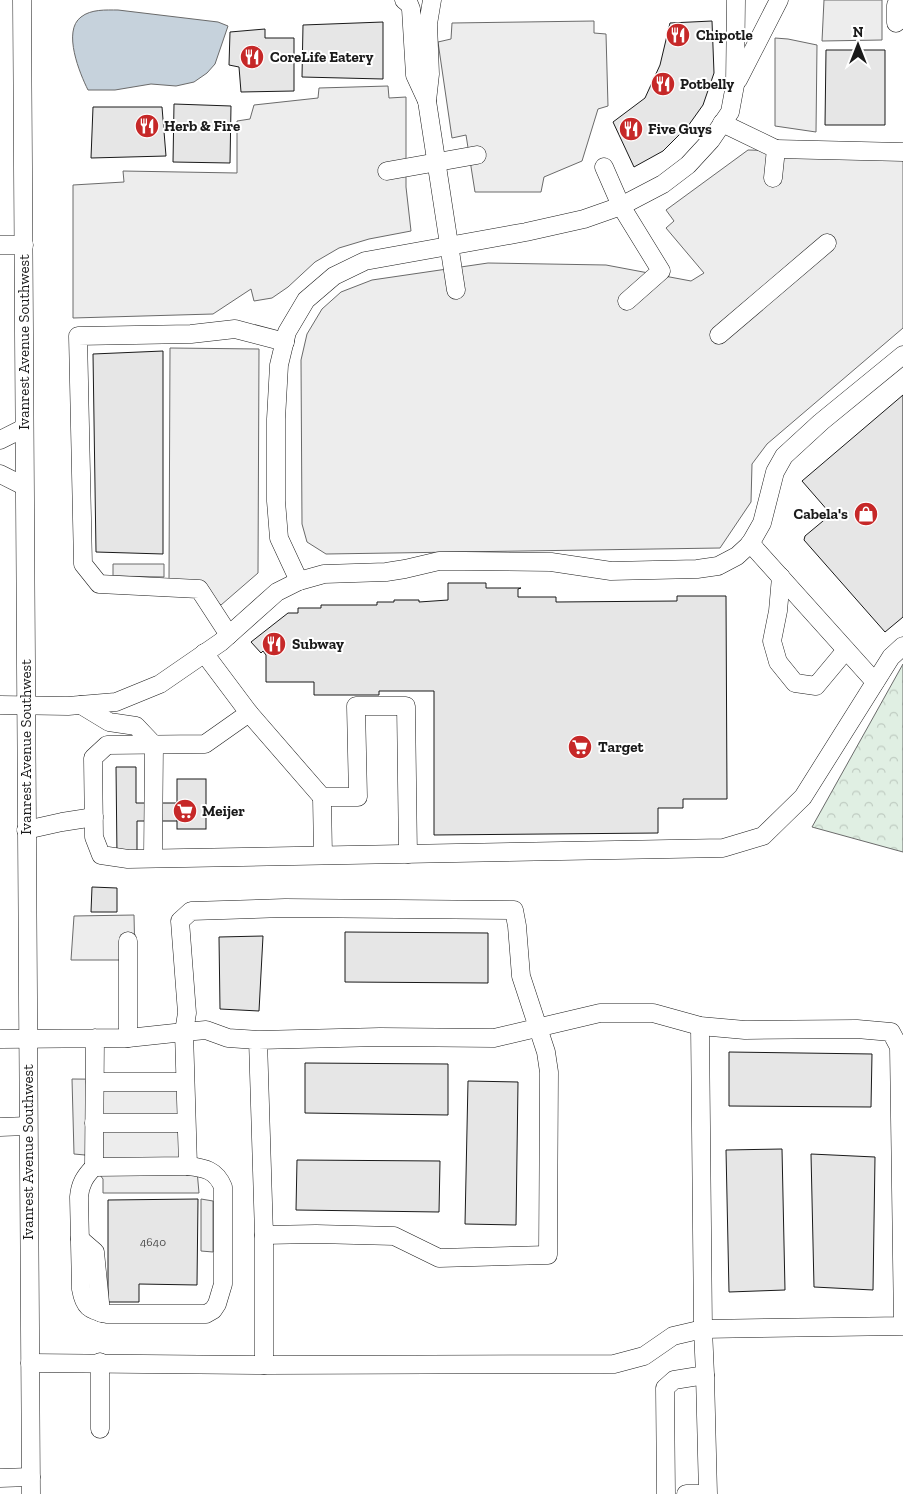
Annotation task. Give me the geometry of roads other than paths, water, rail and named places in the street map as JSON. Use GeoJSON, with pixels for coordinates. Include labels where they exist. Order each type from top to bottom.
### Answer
{"type":"FeatureCollection","features":[{"type":"Feature","properties":{"kind":"street","name":"Ivanrest Avenue Southwest"},"geometry":{"type":"LineString","coordinates":[[22,0],[31,1486]]}},
{"type":"Feature","properties":{"kind":"street"},"geometry":{"type":"LineString","coordinates":[[404,0],[411,9],[415,75],[427,100]]}},
{"type":"Feature","properties":{"kind":"street"},"geometry":{"type":"LineString","coordinates":[[432,0],[428,24],[430,74],[427,100],[456,290]]}},
{"type":"Feature","properties":{"kind":"street"},"geometry":{"type":"LineString","coordinates":[[299,581],[280,538],[276,501],[276,419],[280,364],[287,332],[306,300],[334,276],[365,261],[526,232],[574,221],[621,206],[656,188],[688,165],[712,140],[730,112],[735,85],[736,0]]}},
{"type":"Feature","properties":{"kind":"street"},"geometry":{"type":"LineString","coordinates":[[735,85],[779,0]]}},
{"type":"Feature","properties":{"kind":"street"},"geometry":{"type":"LineString","coordinates":[[896,23],[896,5],[903,5]]}},
{"type":"Feature","properties":{"kind":"street"},"geometry":{"type":"LineString","coordinates":[[722,123],[776,149],[903,152]]}},
{"type":"Feature","properties":{"kind":"street"},"geometry":{"type":"LineString","coordinates":[[773,178],[776,149]]}},
{"type":"Feature","properties":{"kind":"street"},"geometry":{"type":"LineString","coordinates":[[387,171],[477,155]]}},
{"type":"Feature","properties":{"kind":"street"},"geometry":{"type":"LineString","coordinates":[[604,167],[621,206],[661,271],[626,302]]}},
{"type":"Feature","properties":{"kind":"street"},"geometry":{"type":"LineString","coordinates":[[719,336],[828,243]]}},
{"type":"Feature","properties":{"kind":"street"},"geometry":{"type":"LineString","coordinates":[[0,245],[24,245]]}},
{"type":"Feature","properties":{"kind":"street"},"geometry":{"type":"LineString","coordinates":[[229,635],[199,589],[99,584],[83,564],[78,336],[191,334],[235,329],[285,342]]}},
{"type":"Feature","properties":{"kind":"street"},"geometry":{"type":"LineString","coordinates":[[0,705],[81,705],[116,702],[160,684],[204,654],[229,635],[277,592],[299,581],[324,574],[386,572],[439,561],[551,562],[611,571],[697,569],[718,566],[737,556],[750,543],[762,523],[775,472],[784,456],[821,422],[903,355]]}},
{"type":"Feature","properties":{"kind":"street"},"geometry":{"type":"LineString","coordinates":[[0,440],[24,428]]}},
{"type":"Feature","properties":{"kind":"street"},"geometry":{"type":"LineString","coordinates":[[0,474],[24,486]]}},
{"type":"Feature","properties":{"kind":"street"},"geometry":{"type":"LineString","coordinates":[[750,543],[875,682]]}},
{"type":"Feature","properties":{"kind":"street"},"geometry":{"type":"LineString","coordinates":[[781,577],[778,611],[772,641],[778,662],[795,683],[816,686],[846,650]]}},
{"type":"Feature","properties":{"kind":"street"},"geometry":{"type":"LineString","coordinates":[[249,713],[205,744],[107,745],[93,758],[94,838],[101,855],[154,858],[723,848],[763,836],[803,797],[891,657],[903,646]]}},
{"type":"Feature","properties":{"kind":"street"},"geometry":{"type":"LineString","coordinates":[[204,654],[249,713],[322,797],[323,855]]}},
{"type":"Feature","properties":{"kind":"street"},"geometry":{"type":"LineString","coordinates":[[81,705],[109,722],[136,726],[154,745],[154,858]]}},
{"type":"Feature","properties":{"kind":"street"},"geometry":{"type":"LineString","coordinates":[[322,797],[358,797],[356,706],[406,706],[408,854]]}},
{"type":"Feature","properties":{"kind":"street"},"geometry":{"type":"LineString","coordinates":[[26,830],[94,817]]}},
{"type":"Feature","properties":{"kind":"street"},"geometry":{"type":"LineString","coordinates":[[188,1166],[184,1032],[187,1014],[180,921],[190,911],[285,908],[514,910],[521,976],[546,1052],[549,1072],[548,1255],[439,1258],[394,1236],[264,1235]]}},
{"type":"Feature","properties":{"kind":"street"},"geometry":{"type":"LineString","coordinates":[[128,941],[128,1038]]}},
{"type":"Feature","properties":{"kind":"street"},"geometry":{"type":"LineString","coordinates":[[0,1039],[128,1038],[206,1030],[228,1038],[258,1040],[380,1037],[494,1038],[600,1013],[653,1013],[700,1026],[745,1030],[857,1029],[891,1032],[899,1047],[903,1342]]}},
{"type":"Feature","properties":{"kind":"street"},"geometry":{"type":"LineString","coordinates":[[686,1494],[708,1494],[703,1329],[700,1026]]}},
{"type":"Feature","properties":{"kind":"street"},"geometry":{"type":"LineString","coordinates":[[94,1167],[95,1038]]}},
{"type":"Feature","properties":{"kind":"street"},"geometry":{"type":"LineString","coordinates":[[258,1040],[264,1235],[264,1365]]}},
{"type":"Feature","properties":{"kind":"street"},"geometry":{"type":"LineString","coordinates":[[95,1082],[185,1082]]}},
{"type":"Feature","properties":{"kind":"street"},"geometry":{"type":"LineString","coordinates":[[94,1122],[186,1122]]}},
{"type":"Feature","properties":{"kind":"street"},"geometry":{"type":"LineString","coordinates":[[0,1127],[28,1126]]}},
{"type":"Feature","properties":{"kind":"street"},"geometry":{"type":"LineString","coordinates":[[188,1166],[206,1168],[216,1174],[223,1187],[223,1284],[217,1304],[213,1310],[206,1314],[101,1313],[87,1307],[83,1299],[80,1187],[87,1174],[94,1167],[188,1166]]}},
{"type":"Feature","properties":{"kind":"street"},"geometry":{"type":"LineString","coordinates":[[30,1363],[100,1362],[264,1365],[614,1364],[644,1356],[673,1336],[703,1329],[903,1326]]}},
{"type":"Feature","properties":{"kind":"street"},"geometry":{"type":"LineString","coordinates":[[100,1362],[100,1429]]}},
{"type":"Feature","properties":{"kind":"street"},"geometry":{"type":"LineString","coordinates":[[666,1494],[665,1388],[674,1380],[705,1375]]}},
{"type":"Feature","properties":{"kind":"street"},"geometry":{"type":"LineString","coordinates":[[0,1478],[31,1486]]}},
{"type":"Feature","properties":{"kind":"place","name":"Chipotle"},"geometry":{"type":"Point","coordinates":[678,35]}},
{"type":"Feature","properties":{"kind":"place","name":"CoreLife Eatery"},"geometry":{"type":"Point","coordinates":[252,57]}},
{"type":"Feature","properties":{"kind":"place","name":"Potbelly"},"geometry":{"type":"Point","coordinates":[663,84]}},
{"type":"Feature","properties":{"kind":"place","name":"Herb & Fire"},"geometry":{"type":"Point","coordinates":[147,126]}},
{"type":"Feature","properties":{"kind":"place","name":"Five Guys"},"geometry":{"type":"Point","coordinates":[631,129]}},
{"type":"Feature","properties":{"kind":"place","name":"Cabela's"},"geometry":{"type":"Point","coordinates":[866,514]}},
{"type":"Feature","properties":{"kind":"place","name":"Subway"},"geometry":{"type":"Point","coordinates":[274,644]}},
{"type":"Feature","properties":{"kind":"place","name":"Target"},"geometry":{"type":"Point","coordinates":[580,747]}},
{"type":"Feature","properties":{"kind":"place","name":"Meijer"},"geometry":{"type":"Point","coordinates":[185,811]}}]}
